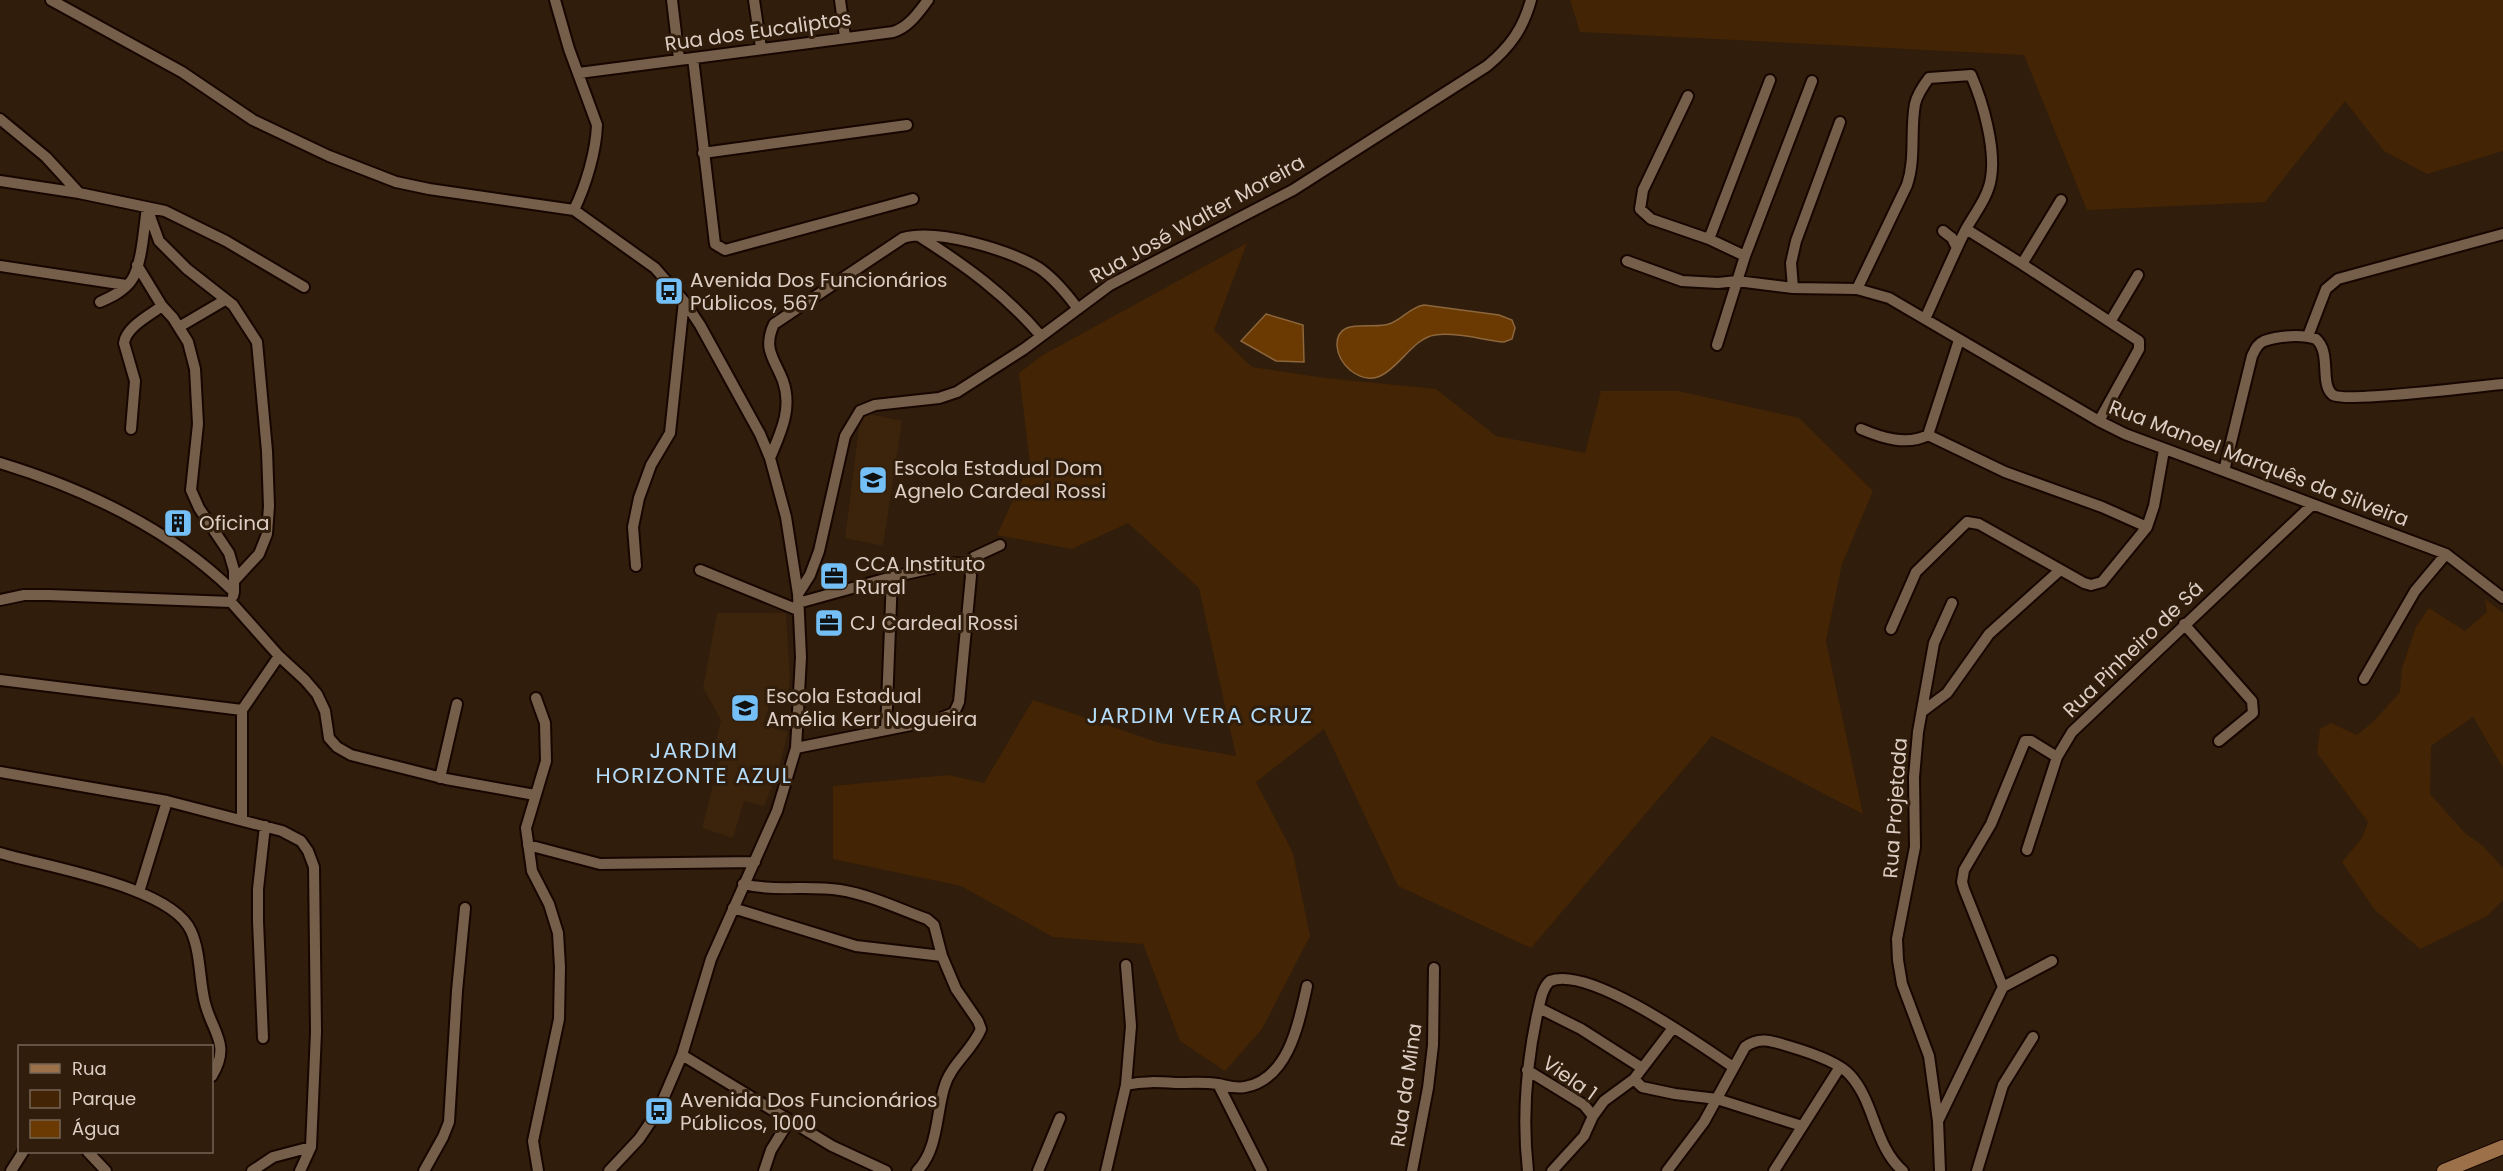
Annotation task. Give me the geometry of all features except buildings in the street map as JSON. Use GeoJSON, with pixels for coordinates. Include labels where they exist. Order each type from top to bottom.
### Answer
{"type":"FeatureCollection","features":[{"type":"Feature","properties":{"kind":"main road"},"geometry":{"type":"LineString","coordinates":[[2444,1171],[2503,1147]]}},
{"type":"Feature","properties":{"kind":"street"},"geometry":{"type":"LineString","coordinates":[[51,0],[182,72],[252,120],[362,169],[396,182],[429,189],[574,210],[655,268],[684,301],[749,413],[770,458],[786,517],[798,602],[801,657],[796,748],[780,802],[755,862],[743,884],[702,985],[682,1055],[658,1111],[639,1139],[609,1171]]}},
{"type":"Feature","properties":{"kind":"street"},"geometry":{"type":"LineString","coordinates":[[555,0],[558,16],[597,124],[596,138],[574,210]]}},
{"type":"Feature","properties":{"kind":"street"},"geometry":{"type":"LineString","coordinates":[[672,0],[679,60]]}},
{"type":"Feature","properties":{"kind":"street"},"geometry":{"type":"LineString","coordinates":[[754,0],[761,48]]}},
{"type":"Feature","properties":{"kind":"street"},"geometry":{"type":"LineString","coordinates":[[840,0],[845,37]]}},
{"type":"Feature","properties":{"kind":"street","name":"Rua dos Eucaliptos"},"geometry":{"type":"LineString","coordinates":[[579,73],[893,32],[902,29],[927,0]]}},
{"type":"Feature","properties":{"kind":"street","name":"Rua José Walter Moreira"},"geometry":{"type":"LineString","coordinates":[[798,602],[819,551],[845,436],[860,411],[875,405],[929,400],[957,392],[1041,336],[1110,285],[1293,190],[1487,66],[1504,52],[1518,35],[1531,0]]}},
{"type":"Feature","properties":{"kind":"street"},"geometry":{"type":"LineString","coordinates":[[693,58],[715,244],[725,249],[913,199]]}},
{"type":"Feature","properties":{"kind":"street"},"geometry":{"type":"LineString","coordinates":[[1857,288],[1907,186],[1912,170],[1915,104],[1929,78],[1971,75],[1991,145],[1993,164],[1991,181],[1987,194],[1966,229],[1925,319]]}},
{"type":"Feature","properties":{"kind":"street"},"geometry":{"type":"LineString","coordinates":[[1709,239],[1770,80]]}},
{"type":"Feature","properties":{"kind":"street"},"geometry":{"type":"LineString","coordinates":[[1717,345],[1745,255],[1812,81]]}},
{"type":"Feature","properties":{"kind":"street"},"geometry":{"type":"LineString","coordinates":[[1688,96],[1643,190],[1640,209],[1651,219],[1709,239],[1745,255]]}},
{"type":"Feature","properties":{"kind":"street"},"geometry":{"type":"LineString","coordinates":[[0,119],[46,157],[79,193]]}},
{"type":"Feature","properties":{"kind":"street"},"geometry":{"type":"LineString","coordinates":[[1793,288],[1791,263],[1796,241],[1840,122]]}},
{"type":"Feature","properties":{"kind":"street"},"geometry":{"type":"LineString","coordinates":[[703,153],[907,125]]}},
{"type":"Feature","properties":{"kind":"street"},"geometry":{"type":"LineString","coordinates":[[0,181],[79,193],[185,219],[270,265],[304,287]]}},
{"type":"Feature","properties":{"kind":"street"},"geometry":{"type":"LineString","coordinates":[[2022,264],[2061,200]]}},
{"type":"Feature","properties":{"kind":"street"},"geometry":{"type":"LineString","coordinates":[[100,302],[115,295],[132,280],[147,208]]}},
{"type":"Feature","properties":{"kind":"street"},"geometry":{"type":"LineString","coordinates":[[147,208],[159,241],[187,269],[233,305],[257,342],[267,440],[269,495],[267,534],[259,554],[233,592]]}},
{"type":"Feature","properties":{"kind":"street"},"geometry":{"type":"LineString","coordinates":[[1966,229],[2134,337],[2140,345],[2099,422]]}},
{"type":"Feature","properties":{"kind":"street"},"geometry":{"type":"LineString","coordinates":[[1943,231],[1952,238],[1958,248]]}},
{"type":"Feature","properties":{"kind":"street"},"geometry":{"type":"LineString","coordinates":[[770,458],[786,418],[783,382],[776,369],[770,348],[774,324],[889,246],[916,234],[967,241],[1009,255],[1038,268],[1057,284],[1078,309]]}},
{"type":"Feature","properties":{"kind":"street"},"geometry":{"type":"LineString","coordinates":[[916,234],[980,276],[1018,309],[1041,336]]}},
{"type":"Feature","properties":{"kind":"street"},"geometry":{"type":"LineString","coordinates":[[2308,336],[2326,289],[2338,279],[2503,234]]}},
{"type":"Feature","properties":{"kind":"street","name":"Rua Manoel Marquês da Silveira"},"geometry":{"type":"LineString","coordinates":[[1627,261],[1682,281],[1718,283],[1737,281],[1793,288],[1857,288],[1889,298],[2099,422],[2164,450],[2446,554],[2503,598]]}},
{"type":"Feature","properties":{"kind":"street"},"geometry":{"type":"LineString","coordinates":[[137,264],[162,306],[188,342],[195,369],[198,423],[191,490],[199,508],[229,553],[234,570],[233,592]]}},
{"type":"Feature","properties":{"kind":"street"},"geometry":{"type":"LineString","coordinates":[[0,266],[126,285]]}},
{"type":"Feature","properties":{"kind":"street"},"geometry":{"type":"LineString","coordinates":[[2110,322],[2138,275]]}},
{"type":"Feature","properties":{"kind":"street"},"geometry":{"type":"LineString","coordinates":[[179,327],[225,300]]}},
{"type":"Feature","properties":{"kind":"street"},"geometry":{"type":"LineString","coordinates":[[636,566],[633,527],[639,498],[651,465],[670,433],[684,301]]}},
{"type":"Feature","properties":{"kind":"street"},"geometry":{"type":"LineString","coordinates":[[131,429],[135,381],[124,343],[125,337],[162,306]]}},
{"type":"Feature","properties":{"kind":"street"},"geometry":{"type":"LineString","coordinates":[[2224,471],[2252,356],[2256,347],[2262,342],[2308,336],[2322,344],[2330,391],[2339,397],[2390,395],[2503,384]]}},
{"type":"Feature","properties":{"kind":"street"},"geometry":{"type":"LineString","coordinates":[[1861,429],[1896,440],[1919,440],[1928,435],[1959,340]]}},
{"type":"Feature","properties":{"kind":"street"},"geometry":{"type":"LineString","coordinates":[[1928,435],[2005,472],[2102,507],[2147,527]]}},
{"type":"Feature","properties":{"kind":"street"},"geometry":{"type":"LineString","coordinates":[[1891,629],[1916,572],[1967,522],[1979,524],[2084,584],[2097,585],[2106,578],[2147,527],[2154,506],[2164,450]]}},
{"type":"Feature","properties":{"kind":"street"},"geometry":{"type":"LineString","coordinates":[[0,463],[86,496],[132,518],[196,558],[233,592],[279,656],[317,694],[325,711],[329,738],[337,747],[351,755],[440,778],[535,795]]}},
{"type":"Feature","properties":{"kind":"street","name":"Rua Pinheiro de Sá"},"geometry":{"type":"LineString","coordinates":[[2027,850],[2056,757],[2072,732],[2312,505]]}},
{"type":"Feature","properties":{"kind":"street"},"geometry":{"type":"LineString","coordinates":[[700,570],[798,602],[892,577],[955,563],[967,564],[974,557],[1000,545]]}},
{"type":"Feature","properties":{"kind":"street"},"geometry":{"type":"LineString","coordinates":[[2364,679],[2415,591],[2446,554]]}},
{"type":"Feature","properties":{"kind":"street"},"geometry":{"type":"LineString","coordinates":[[796,748],[936,720],[954,713],[959,702],[971,576],[967,564]]}},
{"type":"Feature","properties":{"kind":"street"},"geometry":{"type":"LineString","coordinates":[[1923,711],[1947,693],[1993,630],[2059,571]]}},
{"type":"Feature","properties":{"kind":"street"},"geometry":{"type":"LineString","coordinates":[[886,730],[892,577]]}},
{"type":"Feature","properties":{"kind":"street"},"geometry":{"type":"LineString","coordinates":[[0,600],[24,595],[233,592]]}},
{"type":"Feature","properties":{"kind":"street","name":"Rua Projetada"},"geometry":{"type":"LineString","coordinates":[[1940,1171],[1938,1121],[1929,1056],[1902,984],[1898,960],[1899,927],[1913,868],[1915,847],[1915,749],[1934,643],[1952,603]]}},
{"type":"Feature","properties":{"kind":"street"},"geometry":{"type":"LineString","coordinates":[[2184,624],[2252,701],[2254,707],[2253,713],[2219,741]]}},
{"type":"Feature","properties":{"kind":"street"},"geometry":{"type":"LineString","coordinates":[[242,820],[242,710],[279,656]]}},
{"type":"Feature","properties":{"kind":"street"},"geometry":{"type":"LineString","coordinates":[[0,680],[242,710]]}},
{"type":"Feature","properties":{"kind":"street"},"geometry":{"type":"LineString","coordinates":[[536,698],[545,723],[546,760],[526,828],[532,871],[549,904],[558,933],[560,967],[559,1019],[533,1141],[538,1171]]}},
{"type":"Feature","properties":{"kind":"street"},"geometry":{"type":"LineString","coordinates":[[440,778],[457,704]]}},
{"type":"Feature","properties":{"kind":"street"},"geometry":{"type":"LineString","coordinates":[[2052,961],[2003,987],[1964,890],[1962,876],[1991,824],[2025,741],[2031,741],[2056,757]]}},
{"type":"Feature","properties":{"kind":"street"},"geometry":{"type":"LineString","coordinates":[[0,772],[167,801],[282,831],[301,841],[314,867],[316,1032],[310,1147],[300,1171]]}},
{"type":"Feature","properties":{"kind":"street"},"geometry":{"type":"LineString","coordinates":[[139,892],[167,801]]}},
{"type":"Feature","properties":{"kind":"street"},"geometry":{"type":"LineString","coordinates":[[263,1038],[258,889],[265,826]]}},
{"type":"Feature","properties":{"kind":"street"},"geometry":{"type":"LineString","coordinates":[[528,845],[600,864],[755,862]]}},
{"type":"Feature","properties":{"kind":"street"},"geometry":{"type":"LineString","coordinates":[[0,853],[139,892],[183,917],[192,931],[204,1001],[222,1052],[220,1062],[213,1074]]}},
{"type":"Feature","properties":{"kind":"street"},"geometry":{"type":"LineString","coordinates":[[743,884],[762,889],[840,890],[874,898],[934,924],[942,956],[956,988],[981,1029],[977,1040],[947,1081],[932,1144],[925,1161],[916,1171]]}},
{"type":"Feature","properties":{"kind":"street"},"geometry":{"type":"LineString","coordinates":[[424,1171],[449,1122],[456,1002],[465,908]]}},
{"type":"Feature","properties":{"kind":"street"},"geometry":{"type":"LineString","coordinates":[[733,908],[856,946],[942,956]]}},
{"type":"Feature","properties":{"kind":"street"},"geometry":{"type":"LineString","coordinates":[[1106,1171],[1126,1085],[1131,1026],[1126,965]]}},
{"type":"Feature","properties":{"kind":"street","name":"Rua da Mina"},"geometry":{"type":"LineString","coordinates":[[1412,1171],[1428,1088],[1433,1045],[1434,968]]}},
{"type":"Feature","properties":{"kind":"street"},"geometry":{"type":"LineString","coordinates":[[1528,1171],[1525,1113],[1527,1070],[1546,984],[1554,979],[1607,991],[1627,999],[1733,1067]]}},
{"type":"Feature","properties":{"kind":"street"},"geometry":{"type":"LineString","coordinates":[[1126,1085],[1144,1082],[1218,1084],[1231,1088],[1256,1084],[1277,1068],[1298,1025],[1307,986]]}},
{"type":"Feature","properties":{"kind":"street","name":"Rua Projetada"},"geometry":{"type":"LineString","coordinates":[[1938,1121],[2003,987]]}},
{"type":"Feature","properties":{"kind":"street"},"geometry":{"type":"LineString","coordinates":[[1539,1008],[1581,1029],[1642,1068]]}},
{"type":"Feature","properties":{"kind":"street"},"geometry":{"type":"LineString","coordinates":[[1552,1171],[1584,1136],[1593,1116],[1610,1096],[1634,1079],[1673,1028]]}},
{"type":"Feature","properties":{"kind":"street"},"geometry":{"type":"LineString","coordinates":[[1977,1171],[2003,1085],[2033,1037]]}},
{"type":"Feature","properties":{"kind":"street"},"geometry":{"type":"LineString","coordinates":[[1667,1171],[1704,1122],[1745,1047],[1752,1041],[1761,1040],[1801,1050],[1849,1073],[1856,1082],[1883,1144],[1903,1171]]}},
{"type":"Feature","properties":{"kind":"street"},"geometry":{"type":"LineString","coordinates":[[682,1055],[832,1146],[886,1171]]}},
{"type":"Feature","properties":{"kind":"street"},"geometry":{"type":"LineString","coordinates":[[1774,1171],[1840,1067]]}},
{"type":"Feature","properties":{"kind":"street","name":"Viela 1"},"geometry":{"type":"LineString","coordinates":[[1527,1070],[1584,1105],[1593,1116]]}},
{"type":"Feature","properties":{"kind":"street"},"geometry":{"type":"LineString","coordinates":[[1634,1079],[1642,1087],[1717,1099],[1802,1126]]}},
{"type":"Feature","properties":{"kind":"street"},"geometry":{"type":"LineString","coordinates":[[1218,1084],[1262,1171]]}},
{"type":"Feature","properties":{"kind":"street"},"geometry":{"type":"LineString","coordinates":[[1038,1171],[1060,1118]]}},
{"type":"Feature","properties":{"kind":"street"},"geometry":{"type":"LineString","coordinates":[[764,1171],[771,1150],[789,1120]]}},
{"type":"Feature","properties":{"kind":"street"},"geometry":{"type":"LineString","coordinates":[[252,1171],[273,1157],[310,1147]]}},
{"type":"Feature","properties":{"kind":"street"},"geometry":{"type":"LineString","coordinates":[[11,1171],[22,1153]]}},
{"type":"Feature","properties":{"kind":"street"},"geometry":{"type":"LineString","coordinates":[[89,1153],[106,1171]]}},
{"type":"Feature","properties":{"kind":"shaded area","name":"Escola Estadual Dom Agnelo Cardeal Rossi"},"geometry":{"type":"Polygon","coordinates":[[[861,412],[902,421],[883,546],[845,538],[861,412]]]}},
{"type":"Feature","properties":{"kind":"shaded area"},"geometry":{"type":"Polygon","coordinates":[[[717,613],[786,613],[790,679],[788,693],[775,688],[763,725],[788,732],[778,772],[764,806],[744,801],[733,838],[702,828],[721,753],[714,751],[721,720],[703,688],[717,613]]]}},
{"type":"Feature","properties":{"kind":"green space"},"geometry":{"type":"Polygon","coordinates":[[[1570,0],[2503,0],[2503,151],[2427,174],[2384,151],[2345,101],[2265,202],[2087,210],[2024,55],[1580,32],[1570,0]]]}},
{"type":"Feature","properties":{"kind":"green space"},"geometry":{"type":"Polygon","coordinates":[[[1247,243],[1214,330],[1252,367],[1325,378],[1436,389],[1496,436],[1585,453],[1601,391],[1678,391],[1799,418],[1873,491],[1842,564],[1826,641],[1863,814],[1712,736],[1531,948],[1398,886],[1324,729],[1256,782],[1293,853],[1310,936],[1262,1029],[1225,1071],[1180,1041],[1143,944],[1053,937],[961,886],[833,859],[833,786],[948,775],[984,783],[1033,700],[1160,743],[1236,756],[1199,588],[1128,523],[1072,549],[997,535],[1030,463],[1019,373],[1043,355],[1247,243]]]}},
{"type":"Feature","properties":{"kind":"green space"},"geometry":{"type":"Polygon","coordinates":[[[2485,599],[2503,613],[2503,768],[2473,717],[2431,746],[2430,794],[2465,833],[2483,846],[2503,868],[2503,900],[2487,916],[2420,949],[2374,909],[2342,862],[2362,838],[2368,822],[2317,753],[2320,729],[2331,723],[2357,735],[2374,721],[2400,692],[2402,668],[2416,627],[2429,608],[2465,631],[2487,612],[2485,599]]]}},
{"type":"Feature","properties":{"kind":"water"},"geometry":{"type":"Polygon","coordinates":[[[1424,305],[1499,315],[1512,320],[1515,328],[1512,339],[1504,342],[1461,335],[1435,335],[1414,346],[1395,365],[1375,378],[1363,377],[1350,370],[1343,362],[1337,346],[1338,337],[1342,331],[1349,327],[1389,324],[1414,308],[1424,305]]]}},
{"type":"Feature","properties":{"kind":"water"},"geometry":{"type":"Polygon","coordinates":[[[1266,314],[1303,325],[1304,362],[1276,361],[1241,341],[1266,314]]]}},
{"type":"Feature","properties":{"kind":"place","name":"Avenida Dos Funcionários Públicos, 567"},"geometry":{"type":"Point","coordinates":[669,291]}},
{"type":"Feature","properties":{"kind":"place","name":"Escola Estadual Dom Agnelo Cardeal Rossi"},"geometry":{"type":"Point","coordinates":[873,480]}},
{"type":"Feature","properties":{"kind":"place","name":"Oficina"},"geometry":{"type":"Point","coordinates":[178,523]}},
{"type":"Feature","properties":{"kind":"place","name":"CCA Instituto Rural"},"geometry":{"type":"Point","coordinates":[834,576]}},
{"type":"Feature","properties":{"kind":"place","name":"CJ Cardeal Rossi"},"geometry":{"type":"Point","coordinates":[829,623]}},
{"type":"Feature","properties":{"kind":"place","name":"Escola Estadual Amélia Kerr Nogueira"},"geometry":{"type":"Point","coordinates":[745,708]}},
{"type":"Feature","properties":{"kind":"place","name":"Avenida Dos Funcionários Públicos, 1000"},"geometry":{"type":"Point","coordinates":[659,1111]}},
{"type":"Feature","properties":{"kind":"district","name":"JARDIM VERA CRUZ"},"geometry":{"type":"Point","coordinates":[1200,715]}},
{"type":"Feature","properties":{"kind":"district","name":"JARDIM HORIZONTE AZUL"},"geometry":{"type":"Point","coordinates":[694,762]}}]}
